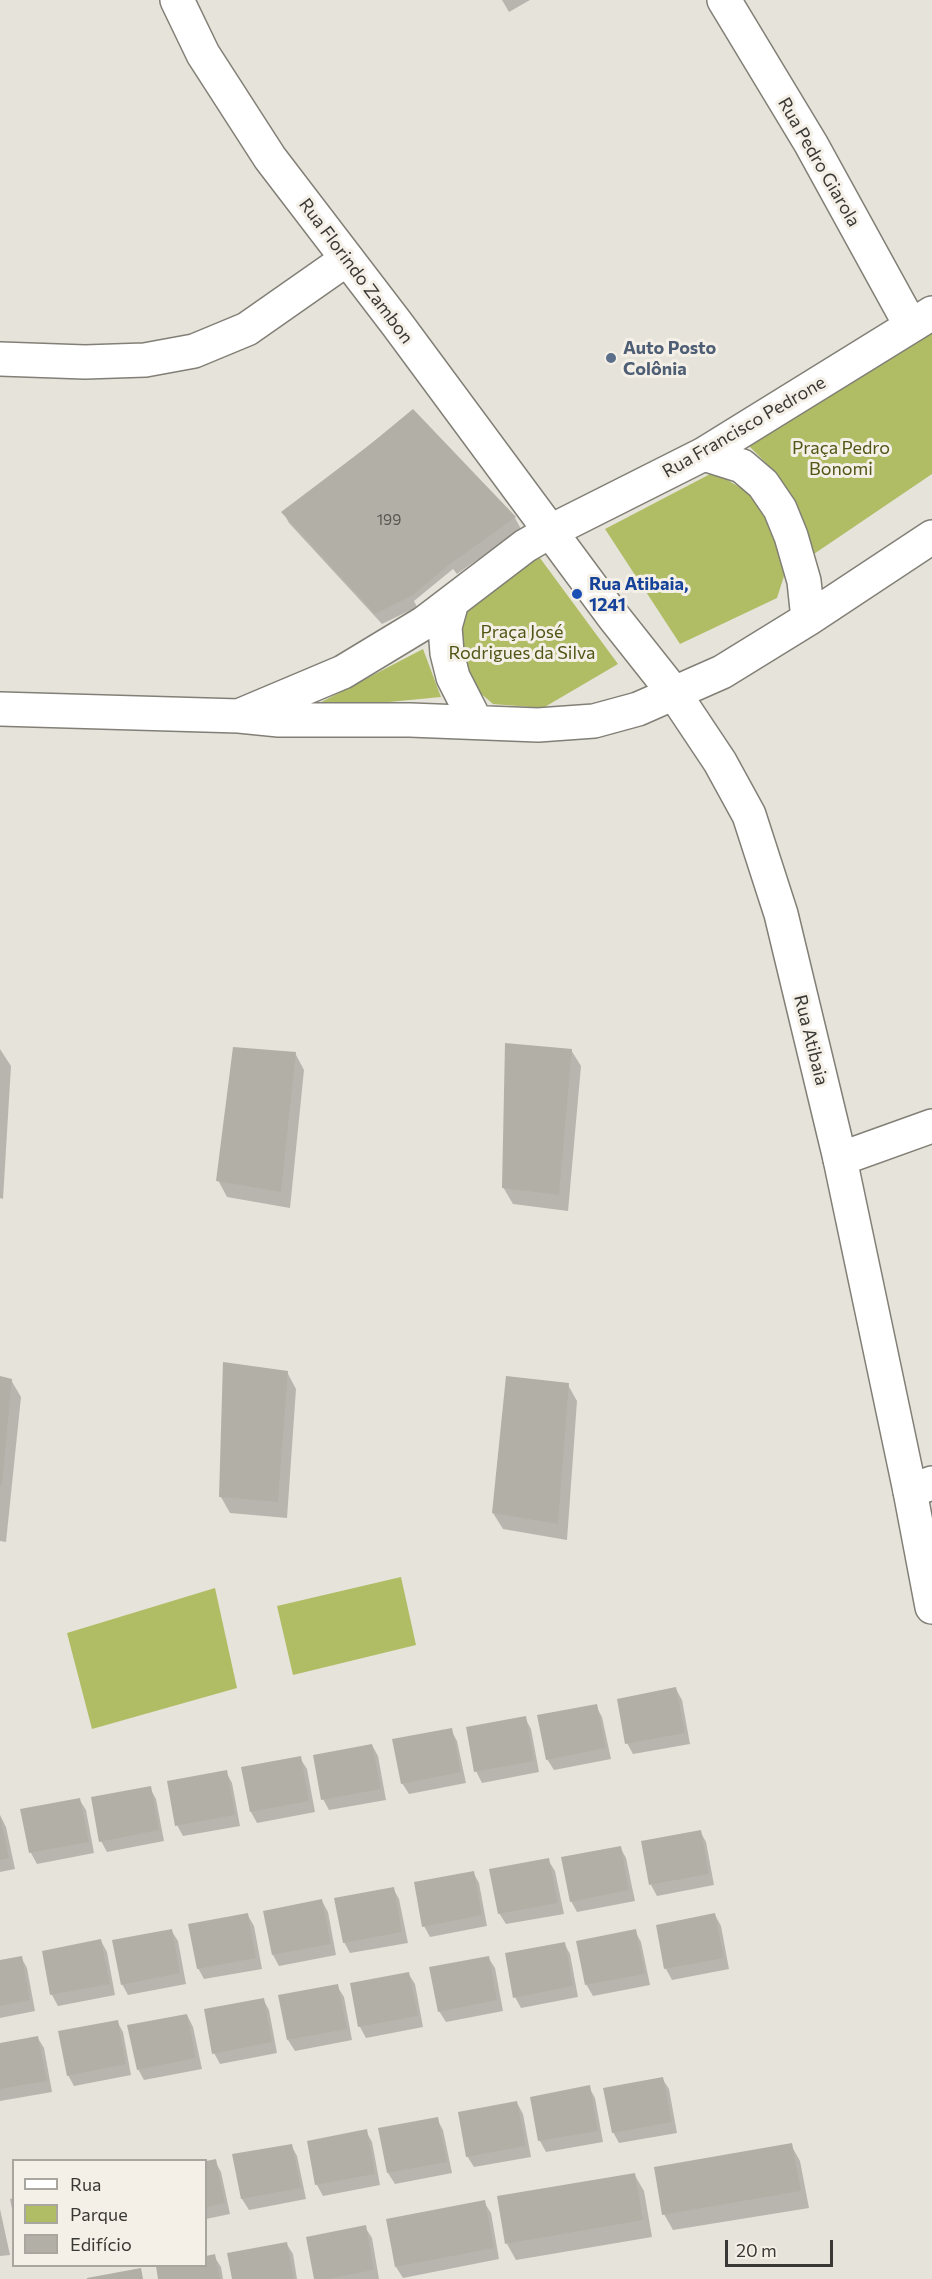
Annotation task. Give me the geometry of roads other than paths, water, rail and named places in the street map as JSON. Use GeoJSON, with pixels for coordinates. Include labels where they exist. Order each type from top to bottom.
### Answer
{"type":"FeatureCollection","features":[{"type":"Feature","properties":{"kind":"street","name":"Rua Florindo Zambon"},"geometry":{"type":"LineString","coordinates":[[177,0],[203,54],[270,158],[551,531]]}},
{"type":"Feature","properties":{"kind":"street","name":"Rua Pedro Giarola"},"geometry":{"type":"LineString","coordinates":[[724,0],[811,144],[922,319]]}},
{"type":"Feature","properties":{"kind":"street"},"geometry":{"type":"LineString","coordinates":[[0,359],[85,362],[145,360],[194,351],[246,329],[347,259]]}},
{"type":"Feature","properties":{"kind":"street","name":"Rua Francisco Pedrone"},"geometry":{"type":"LineString","coordinates":[[239,716],[344,672],[424,623],[503,562],[551,531],[705,454],[922,319]]}},
{"type":"Feature","properties":{"kind":"street"},"geometry":{"type":"LineString","coordinates":[[705,454],[742,466],[763,484],[780,509],[791,536],[804,581],[808,619]]}},
{"type":"Feature","properties":{"kind":"street","name":"Rua Atibaia"},"geometry":{"type":"LineString","coordinates":[[551,531],[613,616],[674,693],[720,762],[748,815],[781,914],[921,1487],[932,1607]]}},
{"type":"Feature","properties":{"kind":"street"},"geometry":{"type":"LineString","coordinates":[[0,709],[239,716],[279,720],[410,720],[538,725],[594,721],[638,708],[722,672],[808,619],[932,537]]}},
{"type":"Feature","properties":{"kind":"street"},"geometry":{"type":"LineString","coordinates":[[452,602],[445,627],[447,653],[453,677],[476,722]]}},
{"type":"Feature","properties":{"kind":"street"},"geometry":{"type":"LineString","coordinates":[[840,1159],[932,1126]]}},
{"type":"Feature","properties":{"kind":"place","name":"Auto Posto Colônia"},"geometry":{"type":"Point","coordinates":[611,358]}},
{"type":"Feature","properties":{"kind":"place","name":"Rua Atibaia, 1241"},"geometry":{"type":"Point","coordinates":[577,594]}},
{"type":"Feature","properties":{"kind":"park label","name":"Praça Pedro Bonomi"},"geometry":{"type":"Point","coordinates":[841,458]}},
{"type":"Feature","properties":{"kind":"park label","name":"Praça José Rodrigues da Silva"},"geometry":{"type":"Point","coordinates":[522,642]}}]}
